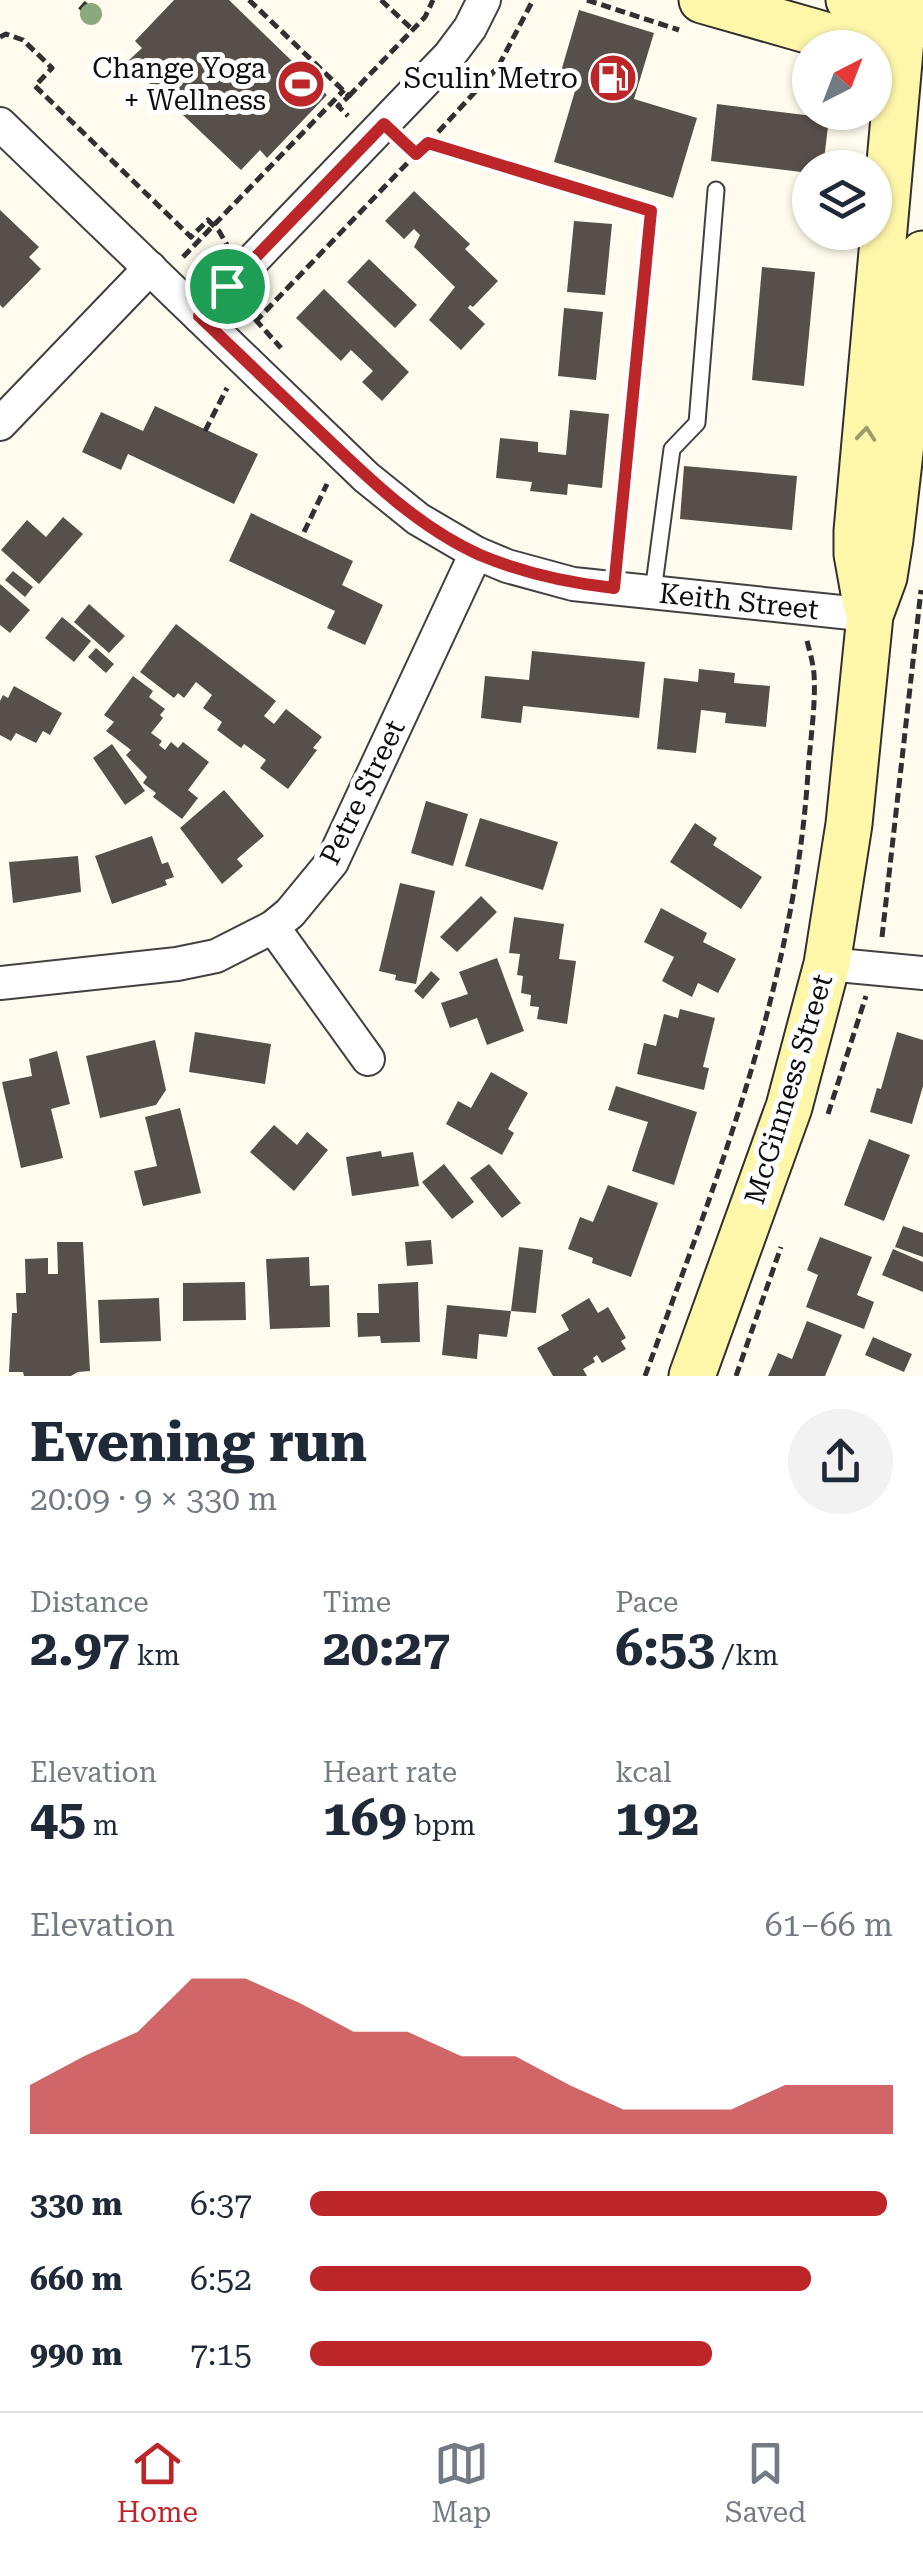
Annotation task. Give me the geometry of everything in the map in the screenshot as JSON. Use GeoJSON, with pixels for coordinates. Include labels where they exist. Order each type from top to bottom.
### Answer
{"type":"FeatureCollection","features":[{"type":"Feature","properties":{"kind":"street"},"geometry":{"type":"LineString","coordinates":[[199,316],[449,56],[484,0]]}},
{"type":"Feature","properties":{"kind":"street"},"geometry":{"type":"LineString","coordinates":[[702,0],[899,42]]}},
{"type":"Feature","properties":{"kind":"street"},"geometry":{"type":"LineString","coordinates":[[848,0],[899,42]]}},
{"type":"Feature","properties":{"kind":"street","name":"McGinness Street"},"geometry":{"type":"LineString","coordinates":[[870,615],[856,554],[857,532],[899,42]]}},
{"type":"Feature","properties":{"kind":"street","name":"Keith Street"},"geometry":{"type":"LineString","coordinates":[[0,124],[163,267],[199,316],[344,455],[418,520],[476,553],[573,584],[870,615]]}},
{"type":"Feature","properties":{"kind":"street","name":"McGinness Street"},"geometry":{"type":"LineString","coordinates":[[692,1376],[789,1107],[827,964],[848,824],[870,615],[884,578],[890,539],[923,254]]}},
{"type":"Feature","properties":{"kind":"street"},"geometry":{"type":"LineString","coordinates":[[0,424],[163,267]]}},
{"type":"Feature","properties":{"kind":"street","name":"Petre Street"},"geometry":{"type":"LineString","coordinates":[[0,983],[177,964],[216,956],[273,927],[290,913],[332,862],[476,553]]}},
{"type":"Feature","properties":{"kind":"street"},"geometry":{"type":"LineString","coordinates":[[273,927],[368,1059]]}},
{"type":"Feature","properties":{"kind":"street"},"geometry":{"type":"LineString","coordinates":[[827,964],[923,972]]}},
{"type":"Feature","properties":{"kind":"lane"},"geometry":{"type":"LineString","coordinates":[[653,592],[672,449],[697,422],[716,190]]}},
{"type":"Feature","properties":{"kind":"path"},"geometry":{"type":"LineString","coordinates":[[80,10],[89,0]]}},
{"type":"Feature","properties":{"kind":"path"},"geometry":{"type":"LineString","coordinates":[[249,0],[346,93]]}},
{"type":"Feature","properties":{"kind":"path"},"geometry":{"type":"LineString","coordinates":[[381,0],[413,30]]}},
{"type":"Feature","properties":{"kind":"path"},"geometry":{"type":"LineString","coordinates":[[163,267],[214,226],[413,30],[433,0]]}},
{"type":"Feature","properties":{"kind":"path"},"geometry":{"type":"LineString","coordinates":[[205,431],[234,374],[239,354],[498,66],[533,0]]}},
{"type":"Feature","properties":{"kind":"path"},"geometry":{"type":"LineString","coordinates":[[0,37],[6,34],[24,40],[52,68],[35,86],[191,237],[208,220],[226,243],[227,253]]}},
{"type":"Feature","properties":{"kind":"path"},"geometry":{"type":"LineString","coordinates":[[346,93],[338,106],[354,120],[367,108],[416,154]]}},
{"type":"Feature","properties":{"kind":"path"},"geometry":{"type":"LineString","coordinates":[[428,143],[651,211],[614,588]]}},
{"type":"Feature","properties":{"kind":"path"},"geometry":{"type":"LineString","coordinates":[[304,532],[344,455]]}},
{"type":"Feature","properties":{"kind":"path"},"geometry":{"type":"LineString","coordinates":[[881,945],[923,576]]}},
{"type":"Feature","properties":{"kind":"path"},"geometry":{"type":"LineString","coordinates":[[645,1376],[734,1135],[778,982],[805,816],[814,673],[804,626]]}},
{"type":"Feature","properties":{"kind":"building"},"geometry":{"type":"Polygon","coordinates":[[[174,0],[229,0],[327,95],[267,158],[260,150],[241,170],[127,62],[142,48],[135,41],[174,0]]]}},
{"type":"Feature","properties":{"kind":"building"},"geometry":{"type":"Polygon","coordinates":[[[579,10],[654,33],[634,99],[697,118],[673,198],[554,162],[575,91],[557,85],[579,10]]]}},
{"type":"Feature","properties":{"kind":"building"},"geometry":{"type":"Polygon","coordinates":[[[717,104],[792,113],[792,130],[828,130],[825,150],[792,150],[792,171],[711,161],[717,104]]]}},
{"type":"Feature","properties":{"kind":"building"},"geometry":{"type":"Polygon","coordinates":[[[414,191],[470,244],[465,249],[498,281],[468,308],[485,324],[461,350],[429,320],[455,287],[414,247],[420,235],[414,229],[404,239],[385,221],[414,191]]]}},
{"type":"Feature","properties":{"kind":"building"},"geometry":{"type":"Polygon","coordinates":[[[0,210],[39,247],[29,257],[41,269],[3,308],[0,305],[0,210]]]}},
{"type":"Feature","properties":{"kind":"building"},"geometry":{"type":"Polygon","coordinates":[[[574,221],[612,224],[605,295],[567,292],[574,221]]]}},
{"type":"Feature","properties":{"kind":"building"},"geometry":{"type":"Polygon","coordinates":[[[369,259],[417,305],[395,328],[347,282],[369,259]]]}},
{"type":"Feature","properties":{"kind":"building"},"geometry":{"type":"Polygon","coordinates":[[[762,267],[815,272],[804,386],[752,380],[762,267]]]}},
{"type":"Feature","properties":{"kind":"building"},"geometry":{"type":"Polygon","coordinates":[[[324,289],[409,372],[382,401],[362,382],[373,371],[351,350],[341,361],[296,318],[324,289]]]}},
{"type":"Feature","properties":{"kind":"building"},"geometry":{"type":"Polygon","coordinates":[[[564,308],[603,312],[596,380],[558,376],[564,308]]]}},
{"type":"Feature","properties":{"kind":"building"},"geometry":{"type":"Polygon","coordinates":[[[155,406],[258,454],[234,504],[128,454],[121,470],[82,452],[101,412],[143,431],[155,406]]]}},
{"type":"Feature","properties":{"kind":"building"},"geometry":{"type":"Polygon","coordinates":[[[570,410],[609,414],[602,488],[568,484],[567,495],[530,491],[532,482],[496,478],[500,438],[538,442],[538,452],[566,455],[570,410]]]}},
{"type":"Feature","properties":{"kind":"building"},"geometry":{"type":"Polygon","coordinates":[[[684,466],[797,476],[792,530],[680,519],[684,466]]]}},
{"type":"Feature","properties":{"kind":"building"},"geometry":{"type":"Polygon","coordinates":[[[251,513],[353,561],[342,585],[383,605],[365,645],[327,628],[335,611],[229,561],[251,513]]]}},
{"type":"Feature","properties":{"kind":"building"},"geometry":{"type":"Polygon","coordinates":[[[63,517],[83,534],[39,584],[1,550],[27,520],[46,537],[63,517]]]}},
{"type":"Feature","properties":{"kind":"building"},"geometry":{"type":"Polygon","coordinates":[[[13,571],[33,587],[25,597],[5,580],[13,571]]]}},
{"type":"Feature","properties":{"kind":"building"},"geometry":{"type":"Polygon","coordinates":[[[0,584],[30,610],[10,633],[0,625],[0,584]]]}},
{"type":"Feature","properties":{"kind":"building"},"geometry":{"type":"Polygon","coordinates":[[[89,604],[125,636],[109,653],[74,622],[89,604]]]}},
{"type":"Feature","properties":{"kind":"building"},"geometry":{"type":"Polygon","coordinates":[[[62,617],[91,641],[74,662],[45,638],[62,617]]]}},
{"type":"Feature","properties":{"kind":"building"},"geometry":{"type":"Polygon","coordinates":[[[176,624],[276,701],[264,716],[274,724],[286,709],[322,737],[288,789],[260,768],[266,760],[217,730],[222,722],[203,708],[212,695],[196,682],[184,698],[178,693],[174,698],[140,672],[176,624]]]}},
{"type":"Feature","properties":{"kind":"building"},"geometry":{"type":"Polygon","coordinates":[[[96,648],[114,664],[106,673],[88,657],[96,648]]]}},
{"type":"Feature","properties":{"kind":"building"},"geometry":{"type":"Polygon","coordinates":[[[532,651],[645,662],[639,718],[523,706],[521,723],[481,718],[485,676],[529,680],[532,651]]]}},
{"type":"Feature","properties":{"kind":"building"},"geometry":{"type":"Polygon","coordinates":[[[699,669],[735,673],[734,683],[770,686],[766,727],[725,723],[726,713],[701,710],[696,753],[657,749],[664,678],[698,682],[699,669]]]}},
{"type":"Feature","properties":{"kind":"building"},"geometry":{"type":"Polygon","coordinates":[[[133,676],[153,691],[149,697],[165,709],[151,733],[162,741],[159,745],[165,750],[171,742],[178,748],[183,742],[209,762],[188,790],[198,798],[182,819],[153,797],[156,793],[143,783],[147,777],[126,755],[131,750],[106,731],[114,722],[104,715],[133,676]]]}},
{"type":"Feature","properties":{"kind":"building"},"geometry":{"type":"Polygon","coordinates":[[[14,686],[62,713],[50,735],[43,731],[36,743],[16,733],[11,741],[0,735],[0,701],[3,695],[8,698],[14,686]]]}},
{"type":"Feature","properties":{"kind":"building"},"geometry":{"type":"Polygon","coordinates":[[[112,744],[145,791],[125,805],[93,758],[112,744]]]}},
{"type":"Feature","properties":{"kind":"building"},"geometry":{"type":"Polygon","coordinates":[[[224,790],[264,836],[237,859],[243,866],[222,884],[180,828],[224,790]]]}},
{"type":"Feature","properties":{"kind":"building"},"geometry":{"type":"Polygon","coordinates":[[[426,801],[468,814],[453,866],[411,853],[426,801]]]}},
{"type":"Feature","properties":{"kind":"building"},"geometry":{"type":"Polygon","coordinates":[[[480,818],[558,842],[543,890],[465,866],[480,818]]]}},
{"type":"Feature","properties":{"kind":"building"},"geometry":{"type":"Polygon","coordinates":[[[695,823],[717,838],[713,845],[762,877],[741,909],[670,862],[695,823]]]}},
{"type":"Feature","properties":{"kind":"building"},"geometry":{"type":"Polygon","coordinates":[[[152,836],[162,864],[168,862],[174,877],[165,880],[167,885],[112,904],[95,856],[152,836]]]}},
{"type":"Feature","properties":{"kind":"building"},"geometry":{"type":"Polygon","coordinates":[[[78,856],[81,892],[13,903],[9,862],[78,856]]]}},
{"type":"Feature","properties":{"kind":"building"},"geometry":{"type":"Polygon","coordinates":[[[400,883],[435,891],[416,984],[395,980],[396,975],[379,971],[400,883]]]}},
{"type":"Feature","properties":{"kind":"building"},"geometry":{"type":"Polygon","coordinates":[[[481,896],[497,912],[457,952],[440,937],[481,896]]]}},
{"type":"Feature","properties":{"kind":"building"},"geometry":{"type":"Polygon","coordinates":[[[661,908],[707,933],[703,942],[736,959],[718,993],[698,983],[692,997],[662,981],[674,957],[644,942],[661,908]]]}},
{"type":"Feature","properties":{"kind":"building"},"geometry":{"type":"Polygon","coordinates":[[[514,917],[564,924],[559,959],[576,961],[567,1024],[537,1019],[539,1007],[530,1006],[531,995],[521,993],[523,976],[517,975],[520,954],[509,953],[514,917]]]}},
{"type":"Feature","properties":{"kind":"building"},"geometry":{"type":"Polygon","coordinates":[[[497,958],[524,1031],[487,1045],[477,1018],[450,1028],[441,1003],[468,994],[459,972],[497,958]]]}},
{"type":"Feature","properties":{"kind":"building"},"geometry":{"type":"Polygon","coordinates":[[[431,971],[440,979],[423,999],[414,991],[431,971]]]}},
{"type":"Feature","properties":{"kind":"building"},"geometry":{"type":"Polygon","coordinates":[[[680,1009],[715,1018],[703,1067],[709,1068],[704,1090],[637,1074],[644,1043],[656,1046],[664,1014],[678,1018],[680,1009]]]}},
{"type":"Feature","properties":{"kind":"building"},"geometry":{"type":"Polygon","coordinates":[[[195,1032],[271,1044],[265,1084],[189,1072],[195,1032]]]}},
{"type":"Feature","properties":{"kind":"building"},"geometry":{"type":"Polygon","coordinates":[[[897,1032],[923,1040],[923,1086],[912,1124],[870,1112],[877,1088],[881,1089],[897,1032]]]}},
{"type":"Feature","properties":{"kind":"building"},"geometry":{"type":"Polygon","coordinates":[[[155,1040],[166,1090],[156,1105],[100,1118],[86,1056],[155,1040]]]}},
{"type":"Feature","properties":{"kind":"building"},"geometry":{"type":"Polygon","coordinates":[[[57,1051],[70,1104],[51,1109],[63,1158],[21,1168],[2,1082],[32,1076],[29,1059],[57,1051]]]}},
{"type":"Feature","properties":{"kind":"building"},"geometry":{"type":"Polygon","coordinates":[[[491,1072],[528,1093],[508,1129],[514,1133],[502,1155],[446,1124],[458,1101],[471,1108],[491,1072]]]}},
{"type":"Feature","properties":{"kind":"building"},"geometry":{"type":"Polygon","coordinates":[[[616,1086],[697,1112],[674,1185],[632,1171],[648,1122],[608,1110],[616,1086]]]}},
{"type":"Feature","properties":{"kind":"building"},"geometry":{"type":"Polygon","coordinates":[[[180,1108],[201,1193],[143,1206],[134,1171],[157,1166],[145,1117],[180,1108]]]}},
{"type":"Feature","properties":{"kind":"building"},"geometry":{"type":"Polygon","coordinates":[[[274,1125],[297,1145],[307,1132],[328,1150],[294,1191],[250,1152],[274,1125]]]}},
{"type":"Feature","properties":{"kind":"building"},"geometry":{"type":"Polygon","coordinates":[[[869,1139],[910,1155],[884,1221],[844,1205],[869,1139]]]}},
{"type":"Feature","properties":{"kind":"building"},"geometry":{"type":"Polygon","coordinates":[[[381,1151],[382,1157],[413,1152],[419,1186],[352,1196],[346,1157],[381,1151]]]}},
{"type":"Feature","properties":{"kind":"building"},"geometry":{"type":"Polygon","coordinates":[[[444,1164],[474,1202],[452,1219],[422,1182],[444,1164]]]}},
{"type":"Feature","properties":{"kind":"building"},"geometry":{"type":"Polygon","coordinates":[[[489,1164],[521,1203],[502,1218],[470,1178],[489,1164]]]}},
{"type":"Feature","properties":{"kind":"building"},"geometry":{"type":"Polygon","coordinates":[[[608,1185],[658,1203],[631,1277],[592,1263],[593,1258],[568,1249],[580,1217],[593,1222],[608,1185]]]}},
{"type":"Feature","properties":{"kind":"building"},"geometry":{"type":"Polygon","coordinates":[[[903,1226],[923,1233],[923,1257],[895,1247],[903,1226]]]}},
{"type":"Feature","properties":{"kind":"building"},"geometry":{"type":"Polygon","coordinates":[[[820,1237],[872,1257],[857,1295],[874,1302],[864,1329],[806,1307],[818,1275],[807,1270],[820,1237]]]}},
{"type":"Feature","properties":{"kind":"building"},"geometry":{"type":"Polygon","coordinates":[[[431,1240],[433,1264],[407,1266],[405,1242],[431,1240]]]}},
{"type":"Feature","properties":{"kind":"building"},"geometry":{"type":"Polygon","coordinates":[[[57,1242],[83,1242],[90,1371],[71,1376],[24,1376],[23,1372],[9,1372],[16,1293],[26,1293],[25,1259],[48,1258],[48,1274],[58,1274],[57,1242]]]}},
{"type":"Feature","properties":{"kind":"building"},"geometry":{"type":"Polygon","coordinates":[[[519,1247],[543,1250],[536,1313],[511,1311],[519,1247]]]}},
{"type":"Feature","properties":{"kind":"building"},"geometry":{"type":"Polygon","coordinates":[[[893,1249],[923,1262],[923,1292],[882,1275],[893,1249]]]}},
{"type":"Feature","properties":{"kind":"building"},"geometry":{"type":"Polygon","coordinates":[[[309,1257],[310,1286],[329,1285],[330,1327],[270,1329],[266,1259],[309,1257]]]}},
{"type":"Feature","properties":{"kind":"building"},"geometry":{"type":"Polygon","coordinates":[[[245,1282],[246,1320],[183,1321],[183,1283],[245,1282]]]}},
{"type":"Feature","properties":{"kind":"building"},"geometry":{"type":"Polygon","coordinates":[[[418,1282],[420,1342],[381,1343],[380,1336],[358,1337],[357,1313],[379,1313],[378,1284],[418,1282]]]}},
{"type":"Feature","properties":{"kind":"building"},"geometry":{"type":"Polygon","coordinates":[[[159,1298],[161,1341],[100,1343],[98,1300],[159,1298]]]}},
{"type":"Feature","properties":{"kind":"building"},"geometry":{"type":"Polygon","coordinates":[[[589,1298],[598,1313],[608,1307],[626,1338],[621,1341],[626,1349],[602,1363],[597,1355],[593,1358],[595,1362],[583,1369],[587,1376],[553,1376],[537,1348],[569,1330],[561,1315],[589,1298]]]}},
{"type":"Feature","properties":{"kind":"building"},"geometry":{"type":"Polygon","coordinates":[[[447,1305],[511,1311],[507,1337],[479,1334],[477,1359],[442,1355],[447,1305]]]}},
{"type":"Feature","properties":{"kind":"building"},"geometry":{"type":"Polygon","coordinates":[[[807,1321],[842,1335],[825,1376],[768,1376],[778,1353],[792,1359],[807,1321]]]}},
{"type":"Feature","properties":{"kind":"building"},"geometry":{"type":"Polygon","coordinates":[[[873,1337],[912,1354],[904,1372],[865,1355],[873,1337]]]}},
{"type":"Feature","properties":{"kind":"place","name":"Sculin Metro"},"geometry":{"type":"Point","coordinates":[613,78]}},
{"type":"Feature","properties":{"kind":"place","name":"Change Yoga + Wellness"},"geometry":{"type":"Point","coordinates":[301,84]}},
{"type":"Feature","properties":{"kind":"route"},"geometry":{"type":"LineString","coordinates":[[384,124],[416,154],[428,143],[651,211],[614,588],[573,584],[507,566],[418,520],[366,477],[199,316],[227,286],[384,124]]}}]}
